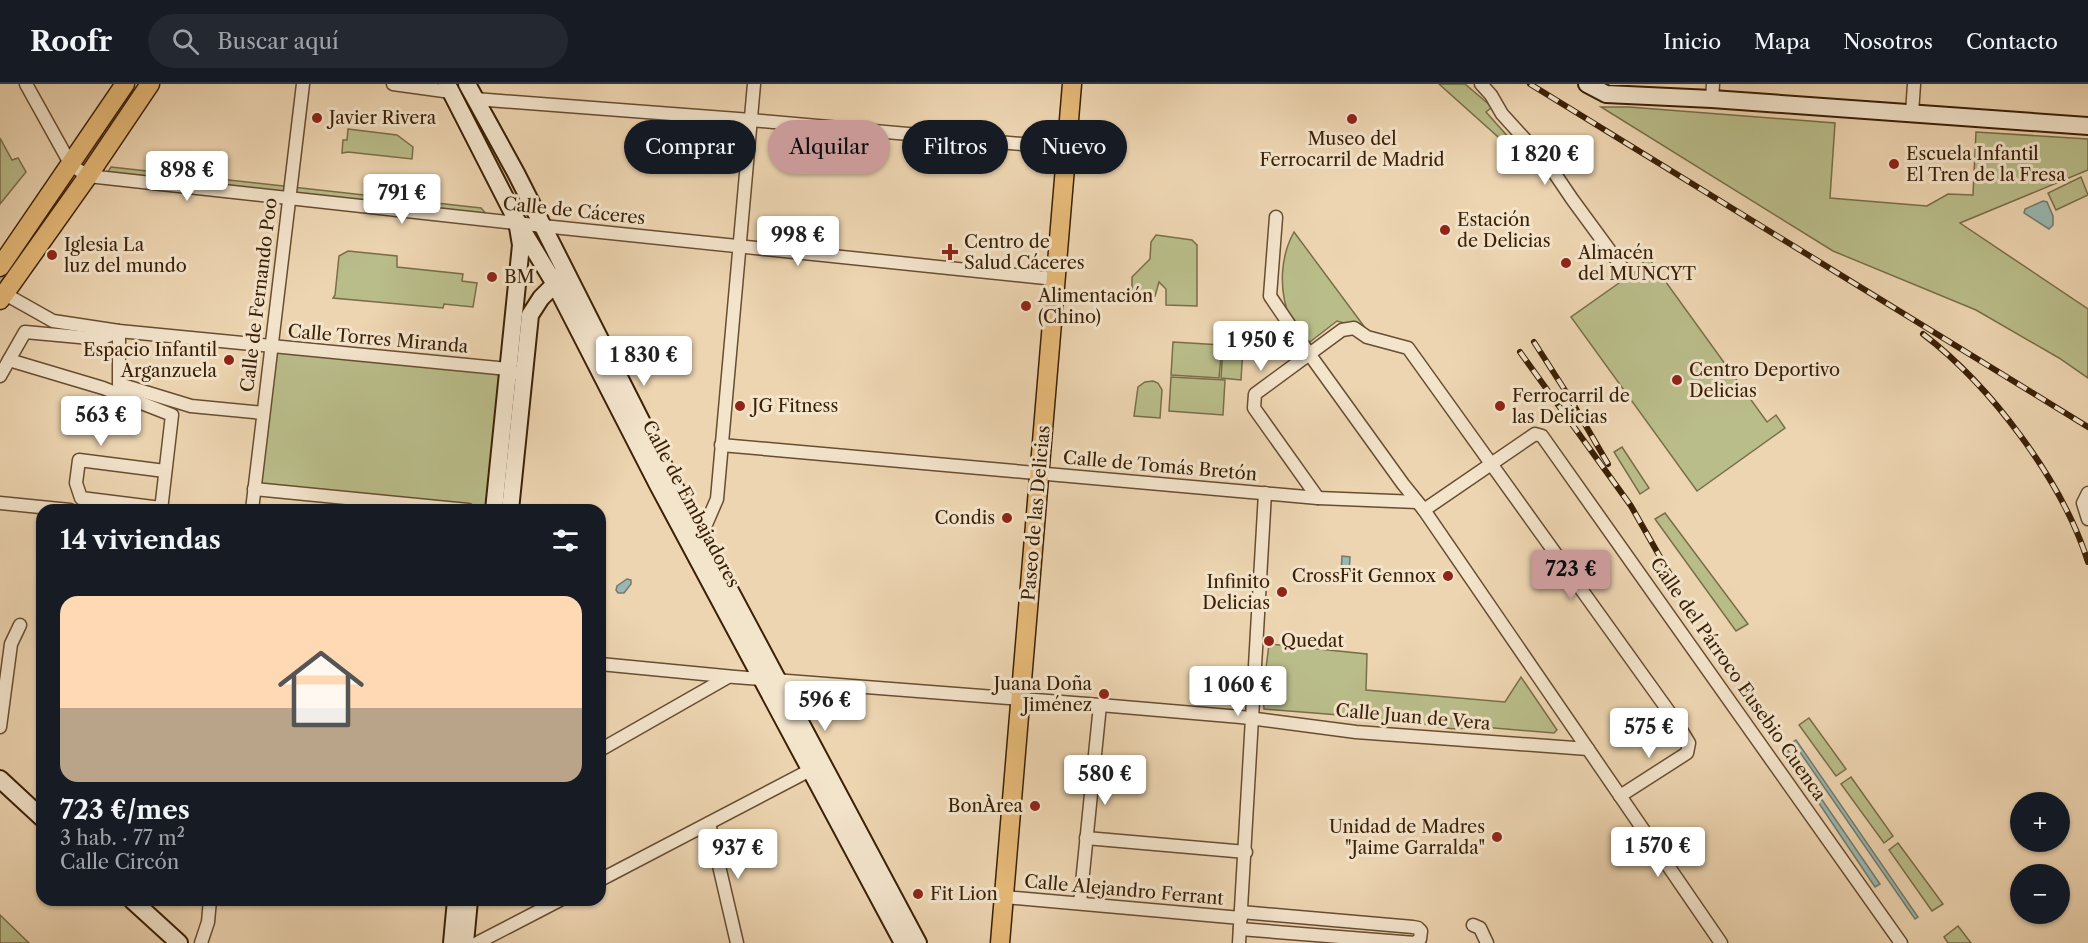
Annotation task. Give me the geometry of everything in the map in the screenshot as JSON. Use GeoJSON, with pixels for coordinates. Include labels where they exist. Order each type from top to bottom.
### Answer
{"type":"FeatureCollection","features":[{"type":"Feature","properties":{"kind":"main road"},"geometry":{"type":"LineString","coordinates":[[0,267],[125,84]]}},
{"type":"Feature","properties":{"kind":"main road"},"geometry":{"type":"LineString","coordinates":[[2,297],[150,84]]}},
{"type":"Feature","properties":{"kind":"main road","name":"Calle de Embajadores"},"geometry":{"type":"LineString","coordinates":[[467,84],[543,226],[701,536],[903,943]]}},
{"type":"Feature","properties":{"kind":"main road","name":"Paseo de las Delicias"},"geometry":{"type":"LineString","coordinates":[[1069,120],[1072,84]]}},
{"type":"Feature","properties":{"kind":"main road"},"geometry":{"type":"LineString","coordinates":[[1587,84],[1606,94],[1713,92],[1912,113],[2088,126]]}},
{"type":"Feature","properties":{"kind":"main road","name":"Calle de Embajadores"},"geometry":{"type":"LineString","coordinates":[[449,88],[518,223],[555,284],[658,485],[771,680]]}},
{"type":"Feature","properties":{"kind":"main road","name":"Paseo de las Delicias"},"geometry":{"type":"LineString","coordinates":[[1000,943],[1064,174]]}},
{"type":"Feature","properties":{"kind":"main road"},"geometry":{"type":"LineString","coordinates":[[505,504],[508,369],[520,245],[518,223]]}},
{"type":"Feature","properties":{"kind":"main road"},"geometry":{"type":"LineString","coordinates":[[506,504],[530,315],[561,274],[556,254]]}},
{"type":"Feature","properties":{"kind":"main road","name":"Calle de Embajadores"},"geometry":{"type":"LineString","coordinates":[[816,766],[918,943]]}},
{"type":"Feature","properties":{"kind":"main road"},"geometry":{"type":"LineString","coordinates":[[0,779],[36,812]]}},
{"type":"Feature","properties":{"kind":"main road"},"geometry":{"type":"LineString","coordinates":[[139,906],[179,943]]}},
{"type":"Feature","properties":{"kind":"main road"},"geometry":{"type":"LineString","coordinates":[[452,943],[455,906]]}},
{"type":"Feature","properties":{"kind":"main road"},"geometry":{"type":"LineString","coordinates":[[465,943],[468,906]]}},
{"type":"Feature","properties":{"kind":"street"},"geometry":{"type":"LineString","coordinates":[[26,84],[71,165],[88,176]]}},
{"type":"Feature","properties":{"kind":"street","name":"Calle de Fernando Poo"},"geometry":{"type":"LineString","coordinates":[[253,504],[303,84]]}},
{"type":"Feature","properties":{"kind":"street"},"geometry":{"type":"LineString","coordinates":[[393,84],[449,88]]}},
{"type":"Feature","properties":{"kind":"street"},"geometry":{"type":"LineString","coordinates":[[475,99],[751,120],[754,84]]}},
{"type":"Feature","properties":{"kind":"street"},"geometry":{"type":"LineString","coordinates":[[1481,84],[1491,94],[1502,114],[1551,168],[1627,274]]}},
{"type":"Feature","properties":{"kind":"street"},"geometry":{"type":"LineString","coordinates":[[1912,113],[1914,84]]}},
{"type":"Feature","properties":{"kind":"street"},"geometry":{"type":"LineString","coordinates":[[756,120],[1020,144]]}},
{"type":"Feature","properties":{"kind":"street"},"geometry":{"type":"LineString","coordinates":[[701,536],[717,499],[746,174]]}},
{"type":"Feature","properties":{"kind":"street","name":"Calle de Cáceres"},"geometry":{"type":"LineString","coordinates":[[88,176],[1055,279]]}},
{"type":"Feature","properties":{"kind":"street"},"geometry":{"type":"LineString","coordinates":[[1276,217],[1270,296],[1310,355],[1421,506],[1721,943]]}},
{"type":"Feature","properties":{"kind":"street","name":"Calle Torres Miranda"},"geometry":{"type":"LineString","coordinates":[[2,297],[53,321],[119,331],[508,369],[523,379]]}},
{"type":"Feature","properties":{"kind":"street"},"geometry":{"type":"LineString","coordinates":[[1318,498],[1254,408],[1255,394],[1342,330],[1354,328],[1367,337],[1408,348],[1675,720],[1689,743],[1686,753],[1620,796]]}},
{"type":"Feature","properties":{"kind":"street"},"geometry":{"type":"LineString","coordinates":[[0,376],[25,332],[101,339],[119,331],[119,384],[191,406],[263,412]]}},
{"type":"Feature","properties":{"kind":"street"},"geometry":{"type":"LineString","coordinates":[[9,360],[103,388],[172,415],[162,504]]}},
{"type":"Feature","properties":{"kind":"street","name":"Calle del Párroco Eusebio Cuenca"},"geometry":{"type":"LineString","coordinates":[[1421,506],[1491,465],[1535,435],[1545,438],[1901,943]]}},
{"type":"Feature","properties":{"kind":"street","name":"Calle de Tomás Bretón"},"geometry":{"type":"LineString","coordinates":[[721,445],[1421,506]]}},
{"type":"Feature","properties":{"kind":"street"},"geometry":{"type":"LineString","coordinates":[[125,504],[81,498],[76,483],[79,460],[165,471]]}},
{"type":"Feature","properties":{"kind":"street"},"geometry":{"type":"LineString","coordinates":[[254,489],[407,504]]}},
{"type":"Feature","properties":{"kind":"street"},"geometry":{"type":"LineString","coordinates":[[1239,943],[1265,493]]}},
{"type":"Feature","properties":{"kind":"street"},"geometry":{"type":"LineString","coordinates":[[2088,493],[2083,503],[2088,519]]}},
{"type":"Feature","properties":{"kind":"street"},"geometry":{"type":"LineString","coordinates":[[0,503],[36,507]]}},
{"type":"Feature","properties":{"kind":"street"},"geometry":{"type":"LineString","coordinates":[[0,727],[11,644],[20,625]]}},
{"type":"Feature","properties":{"kind":"street","name":"Calle Juan de Vera"},"geometry":{"type":"LineString","coordinates":[[606,665],[728,677],[1100,705],[1253,719],[1356,732],[1588,749]]}},
{"type":"Feature","properties":{"kind":"street"},"geometry":{"type":"LineString","coordinates":[[606,747],[728,677]]}},
{"type":"Feature","properties":{"kind":"street"},"geometry":{"type":"LineString","coordinates":[[1080,903],[1100,705]]}},
{"type":"Feature","properties":{"kind":"street"},"geometry":{"type":"LineString","coordinates":[[606,877],[816,766]]}},
{"type":"Feature","properties":{"kind":"street"},"geometry":{"type":"LineString","coordinates":[[709,823],[737,943]]}},
{"type":"Feature","properties":{"kind":"street"},"geometry":{"type":"LineString","coordinates":[[1086,838],[1246,852]]}},
{"type":"Feature","properties":{"kind":"street","name":"Calle Alejandro Ferrant"},"geometry":{"type":"LineString","coordinates":[[1004,897],[1241,920],[1414,943],[1420,939],[1421,931],[1413,927],[1241,920]]}},
{"type":"Feature","properties":{"kind":"street"},"geometry":{"type":"LineString","coordinates":[[201,943],[208,922],[209,906]]}},
{"type":"Feature","properties":{"kind":"street"},"geometry":{"type":"LineString","coordinates":[[477,943],[548,906]]}},
{"type":"Feature","properties":{"kind":"street"},"geometry":{"type":"LineString","coordinates":[[1473,924],[1480,927],[1487,943]]}},
{"type":"Feature","properties":{"kind":"green space"},"geometry":{"type":"Polygon","coordinates":[[[1439,84],[1465,84],[1492,107],[1486,112],[1528,159],[1525,161],[1439,84]]]}},
{"type":"Feature","properties":{"kind":"green space"},"geometry":{"type":"Polygon","coordinates":[[[1601,107],[1629,107],[1835,123],[1830,198],[1927,206],[1948,194],[1973,195],[1976,132],[2088,139],[2088,170],[1960,223],[2088,309],[2088,378],[2059,358],[1976,310],[1833,251],[1601,107]]]}},
{"type":"Feature","properties":{"kind":"green space"},"geometry":{"type":"Polygon","coordinates":[[[348,129],[397,135],[413,147],[412,159],[342,153],[343,140],[347,140],[348,129]]]}},
{"type":"Feature","properties":{"kind":"green space"},"geometry":{"type":"Polygon","coordinates":[[[0,138],[12,160],[18,158],[26,172],[0,204],[0,138]]]}},
{"type":"Feature","properties":{"kind":"green space"},"geometry":{"type":"Polygon","coordinates":[[[111,167],[481,208],[498,227],[101,182],[111,167]]]}},
{"type":"Feature","properties":{"kind":"green space"},"geometry":{"type":"Polygon","coordinates":[[[2081,177],[2088,195],[2056,210],[2048,193],[2081,177]]]}},
{"type":"Feature","properties":{"kind":"green space"},"geometry":{"type":"Polygon","coordinates":[[[1294,232],[1366,329],[1337,321],[1306,345],[1291,320],[1282,284],[1286,252],[1294,232]]]}},
{"type":"Feature","properties":{"kind":"green space"},"geometry":{"type":"Polygon","coordinates":[[[1156,235],[1192,240],[1197,245],[1197,306],[1166,305],[1166,289],[1159,282],[1155,296],[1141,299],[1132,297],[1132,277],[1150,259],[1151,242],[1156,235]]]}},
{"type":"Feature","properties":{"kind":"green space"},"geometry":{"type":"Polygon","coordinates":[[[348,251],[397,256],[397,267],[463,274],[462,281],[477,283],[473,307],[444,304],[443,308],[333,298],[339,256],[348,251]]]}},
{"type":"Feature","properties":{"kind":"green space","name":"Centro Deportivo Delicias"},"geometry":{"type":"Polygon","coordinates":[[[1645,260],[1650,260],[1767,422],[1776,415],[1785,428],[1697,491],[1571,317],[1636,271],[1645,260]]]}},
{"type":"Feature","properties":{"kind":"green space"},"geometry":{"type":"Polygon","coordinates":[[[1173,342],[1222,345],[1219,378],[1171,375],[1173,342]]]}},
{"type":"Feature","properties":{"kind":"green space"},"geometry":{"type":"Polygon","coordinates":[[[1223,346],[1243,347],[1241,380],[1221,378],[1223,346]]]}},
{"type":"Feature","properties":{"kind":"green space"},"geometry":{"type":"Polygon","coordinates":[[[271,347],[508,369],[495,504],[408,504],[254,489],[271,347]]]}},
{"type":"Feature","properties":{"kind":"green space"},"geometry":{"type":"Polygon","coordinates":[[[1171,377],[1225,380],[1223,415],[1169,411],[1171,377]]]}},
{"type":"Feature","properties":{"kind":"green space"},"geometry":{"type":"Polygon","coordinates":[[[1145,382],[1158,383],[1162,390],[1160,418],[1134,416],[1138,387],[1145,382]]]}},
{"type":"Feature","properties":{"kind":"green space"},"geometry":{"type":"Polygon","coordinates":[[[1622,447],[1649,488],[1640,494],[1614,452],[1622,447]]]}},
{"type":"Feature","properties":{"kind":"green space"},"geometry":{"type":"Polygon","coordinates":[[[1665,513],[1748,624],[1736,631],[1655,519],[1665,513]]]}},
{"type":"Feature","properties":{"kind":"green space"},"geometry":{"type":"Polygon","coordinates":[[[1269,644],[1367,654],[1366,690],[1505,702],[1521,677],[1557,730],[1554,733],[1471,726],[1456,729],[1406,721],[1379,722],[1364,717],[1264,709],[1263,693],[1269,644]]]}},
{"type":"Feature","properties":{"kind":"green space"},"geometry":{"type":"Polygon","coordinates":[[[1809,718],[1846,769],[1836,776],[1799,725],[1809,718]]]}},
{"type":"Feature","properties":{"kind":"green space"},"geometry":{"type":"Polygon","coordinates":[[[1851,777],[1893,836],[1884,843],[1841,784],[1851,777]]]}},
{"type":"Feature","properties":{"kind":"green space"},"geometry":{"type":"Polygon","coordinates":[[[1898,843],[1943,904],[1932,911],[1889,850],[1898,843]]]}},
{"type":"Feature","properties":{"kind":"green space"},"geometry":{"type":"Polygon","coordinates":[[[0,915],[29,943],[0,943],[0,915]]]}},
{"type":"Feature","properties":{"kind":"green space"},"geometry":{"type":"Polygon","coordinates":[[[1958,926],[1971,943],[1948,943],[1944,937],[1958,926]]]}},
{"type":"Feature","properties":{"kind":"water"},"geometry":{"type":"Polygon","coordinates":[[[2043,201],[2047,202],[2053,216],[2053,225],[2049,229],[2024,213],[2025,209],[2043,201]]]}},
{"type":"Feature","properties":{"kind":"water"},"geometry":{"type":"Polygon","coordinates":[[[1342,556],[1350,557],[1349,573],[1341,573],[1342,556]]]}},
{"type":"Feature","properties":{"kind":"water"},"geometry":{"type":"Polygon","coordinates":[[[627,579],[631,580],[631,584],[624,593],[618,593],[617,586],[627,579]]]}},
{"type":"Feature","properties":{"kind":"water"},"geometry":{"type":"Polygon","coordinates":[[[1796,740],[1918,917],[1915,919],[1793,742],[1796,740]]]}},
{"type":"Feature","properties":{"kind":"water"},"geometry":{"type":"Polygon","coordinates":[[[1785,746],[1880,884],[1875,887],[1782,748],[1785,746]]]}},
{"type":"Feature","properties":{"kind":"tunnel"},"geometry":{"type":"LineString","coordinates":[[0,282],[138,84]]}},
{"type":"Feature","properties":{"kind":"railway"},"geometry":{"type":"LineString","coordinates":[[1530,84],[2088,427]]}},
{"type":"Feature","properties":{"kind":"railway"},"geometry":{"type":"LineString","coordinates":[[1923,334],[1949,355],[1974,380],[2021,437],[2061,499],[2088,562]]}},
{"type":"Feature","properties":{"kind":"railway"},"geometry":{"type":"LineString","coordinates":[[1534,342],[1608,464]]}},
{"type":"Feature","properties":{"kind":"railway"},"geometry":{"type":"LineString","coordinates":[[1520,352],[1631,506],[1676,585]]}},
{"type":"Feature","properties":{"kind":"place","name":"Javier Rivera"},"geometry":{"type":"Point","coordinates":[317,118]}},
{"type":"Feature","properties":{"kind":"place","name":"Museo del Ferrocarril de Madrid"},"geometry":{"type":"Point","coordinates":[1352,119]}},
{"type":"Feature","properties":{"kind":"place","name":"Escuela Infantil El Tren de la Fresa"},"geometry":{"type":"Point","coordinates":[1894,164]}},
{"type":"Feature","properties":{"kind":"place","name":"Estación de Delicias"},"geometry":{"type":"Point","coordinates":[1445,230]}},
{"type":"Feature","properties":{"kind":"place","name":"Centro de Salud Cáceres"},"geometry":{"type":"Point","coordinates":[950,252]}},
{"type":"Feature","properties":{"kind":"place","name":"Iglesia La luz del mundo"},"geometry":{"type":"Point","coordinates":[52,255]}},
{"type":"Feature","properties":{"kind":"place","name":"Almacén del MUNCYT"},"geometry":{"type":"Point","coordinates":[1566,263]}},
{"type":"Feature","properties":{"kind":"place","name":"BM"},"geometry":{"type":"Point","coordinates":[492,277]}},
{"type":"Feature","properties":{"kind":"place","name":"Alimentación (Chino)"},"geometry":{"type":"Point","coordinates":[1026,306]}},
{"type":"Feature","properties":{"kind":"place","name":"Espacio Infantil Arganzuela"},"geometry":{"type":"Point","coordinates":[229,360]}},
{"type":"Feature","properties":{"kind":"place","name":"Centro Deportivo Delicias"},"geometry":{"type":"Point","coordinates":[1677,380]}},
{"type":"Feature","properties":{"kind":"place","name":"JG Fitness"},"geometry":{"type":"Point","coordinates":[740,406]}},
{"type":"Feature","properties":{"kind":"place","name":"Ferrocarril de las Delicias"},"geometry":{"type":"Point","coordinates":[1500,406]}},
{"type":"Feature","properties":{"kind":"place","name":"Condis"},"geometry":{"type":"Point","coordinates":[1007,518]}},
{"type":"Feature","properties":{"kind":"place","name":"CrossFit Gennox"},"geometry":{"type":"Point","coordinates":[1448,576]}},
{"type":"Feature","properties":{"kind":"place","name":"Infinito Delicias"},"geometry":{"type":"Point","coordinates":[1282,592]}},
{"type":"Feature","properties":{"kind":"place","name":"Quedat"},"geometry":{"type":"Point","coordinates":[1269,641]}},
{"type":"Feature","properties":{"kind":"place","name":"Juana Doña Jiménez"},"geometry":{"type":"Point","coordinates":[1104,694]}},
{"type":"Feature","properties":{"kind":"place","name":"BonÀrea"},"geometry":{"type":"Point","coordinates":[1035,806]}},
{"type":"Feature","properties":{"kind":"place","name":"Unidad de Madres \"Jaime Garralda\""},"geometry":{"type":"Point","coordinates":[1497,837]}},
{"type":"Feature","properties":{"kind":"place","name":"Fit Lion"},"geometry":{"type":"Point","coordinates":[918,894]}}]}
